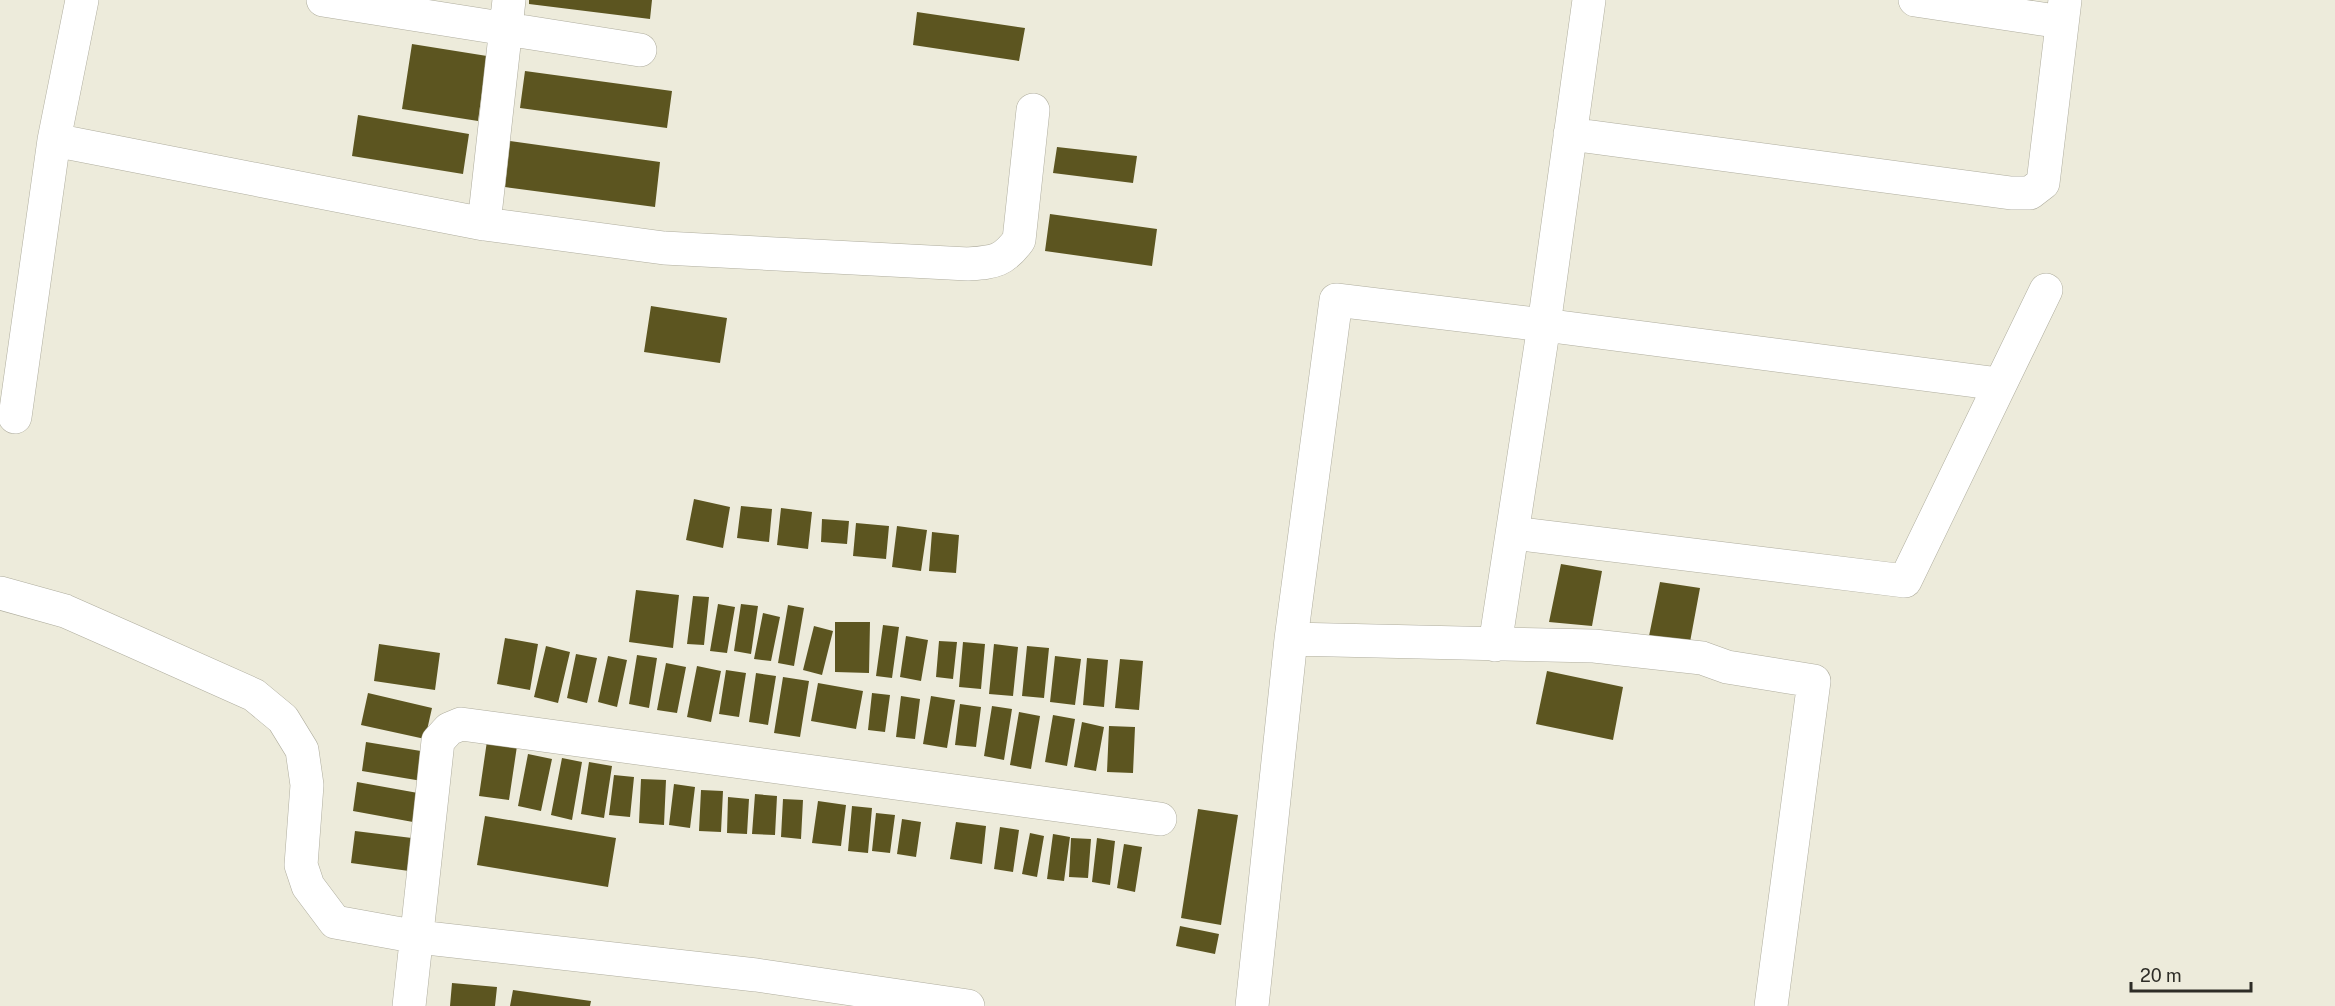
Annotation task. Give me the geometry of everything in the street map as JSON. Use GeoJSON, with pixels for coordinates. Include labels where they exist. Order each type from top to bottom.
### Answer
{"type":"FeatureCollection","features":[{"type":"Feature","properties":{"kind":"street"},"geometry":{"type":"LineString","coordinates":[[15,417],[54,140],[82,0]]}},
{"type":"Feature","properties":{"kind":"street"},"geometry":{"type":"LineString","coordinates":[[323,0],[506,14],[640,50]]}},
{"type":"Feature","properties":{"kind":"street"},"geometry":{"type":"LineString","coordinates":[[1495,645],[1544,325],[1589,0]]}},
{"type":"Feature","properties":{"kind":"street"},"geometry":{"type":"LineString","coordinates":[[1570,134],[2000,192],[2030,193],[2043,183],[2064,11],[1915,0]]}},
{"type":"Feature","properties":{"kind":"street"},"geometry":{"type":"LineString","coordinates":[[484,224],[506,14]]}},
{"type":"Feature","properties":{"kind":"street"},"geometry":{"type":"LineString","coordinates":[[54,140],[484,224],[664,248],[968,264],[986,263],[1007,256],[1019,240],[1033,110]]}},
{"type":"Feature","properties":{"kind":"street"},"geometry":{"type":"LineString","coordinates":[[1513,533],[1905,581],[2046,290]]}},
{"type":"Feature","properties":{"kind":"street"},"geometry":{"type":"LineString","coordinates":[[1252,1006],[1291,639],[1336,300],[1999,384]]}},
{"type":"Feature","properties":{"kind":"street"},"geometry":{"type":"LineString","coordinates":[[0,592],[65,611],[143,645],[254,695],[283,719],[302,750],[307,785],[301,865],[308,886],[335,922],[405,935],[756,975],[968,1006]]}},
{"type":"Feature","properties":{"kind":"street"},"geometry":{"type":"LineString","coordinates":[[1291,639],[1594,646],[1702,658],[1727,667],[1815,681],[1772,1006]]}},
{"type":"Feature","properties":{"kind":"street"},"geometry":{"type":"LineString","coordinates":[[409,1006],[405,935],[438,741],[449,729],[461,724],[1161,819]]}},
{"type":"Feature","properties":{"kind":"building"},"geometry":{"type":"Polygon","coordinates":[[[529,0],[652,0],[650,19],[529,4],[529,0]]]}},
{"type":"Feature","properties":{"kind":"building"},"geometry":{"type":"Polygon","coordinates":[[[917,12],[1025,28],[1019,61],[913,45],[917,12]]]}},
{"type":"Feature","properties":{"kind":"building"},"geometry":{"type":"Polygon","coordinates":[[[412,44],[487,56],[478,121],[402,109],[412,44]]]}},
{"type":"Feature","properties":{"kind":"building"},"geometry":{"type":"Polygon","coordinates":[[[525,71],[672,91],[667,128],[520,108],[525,71]]]}},
{"type":"Feature","properties":{"kind":"building"},"geometry":{"type":"Polygon","coordinates":[[[358,115],[469,134],[463,174],[352,156],[358,115]]]}},
{"type":"Feature","properties":{"kind":"building"},"geometry":{"type":"Polygon","coordinates":[[[510,141],[660,162],[655,207],[505,187],[510,141]]]}},
{"type":"Feature","properties":{"kind":"building"},"geometry":{"type":"Polygon","coordinates":[[[1057,147],[1137,156],[1133,183],[1053,173],[1057,147]]]}},
{"type":"Feature","properties":{"kind":"building"},"geometry":{"type":"Polygon","coordinates":[[[1050,214],[1157,229],[1152,266],[1045,251],[1050,214]]]}},
{"type":"Feature","properties":{"kind":"building"},"geometry":{"type":"Polygon","coordinates":[[[651,306],[727,318],[720,363],[644,352],[651,306]]]}},
{"type":"Feature","properties":{"kind":"building"},"geometry":{"type":"Polygon","coordinates":[[[694,499],[730,507],[723,548],[686,540],[694,499]]]}},
{"type":"Feature","properties":{"kind":"building"},"geometry":{"type":"Polygon","coordinates":[[[741,506],[772,509],[769,542],[737,538],[741,506]]]}},
{"type":"Feature","properties":{"kind":"building"},"geometry":{"type":"Polygon","coordinates":[[[781,508],[812,512],[808,549],[777,545],[781,508]]]}},
{"type":"Feature","properties":{"kind":"building"},"geometry":{"type":"Polygon","coordinates":[[[822,519],[849,521],[847,544],[821,542],[822,519]]]}},
{"type":"Feature","properties":{"kind":"building"},"geometry":{"type":"Polygon","coordinates":[[[856,523],[889,526],[886,559],[853,556],[856,523]]]}},
{"type":"Feature","properties":{"kind":"building"},"geometry":{"type":"Polygon","coordinates":[[[897,526],[927,530],[921,571],[892,567],[897,526]]]}},
{"type":"Feature","properties":{"kind":"building"},"geometry":{"type":"Polygon","coordinates":[[[932,532],[959,535],[956,573],[929,571],[932,532]]]}},
{"type":"Feature","properties":{"kind":"building"},"geometry":{"type":"Polygon","coordinates":[[[1561,564],[1602,571],[1592,626],[1549,622],[1561,564]]]}},
{"type":"Feature","properties":{"kind":"building"},"geometry":{"type":"Polygon","coordinates":[[[1660,582],[1700,588],[1690,642],[1649,636],[1660,582]]]}},
{"type":"Feature","properties":{"kind":"building"},"geometry":{"type":"Polygon","coordinates":[[[636,590],[679,595],[673,648],[629,642],[636,590]]]}},
{"type":"Feature","properties":{"kind":"building"},"geometry":{"type":"Polygon","coordinates":[[[693,596],[709,597],[704,645],[687,644],[693,596]]]}},
{"type":"Feature","properties":{"kind":"building"},"geometry":{"type":"Polygon","coordinates":[[[718,604],[735,607],[727,653],[710,651],[718,604]]]}},
{"type":"Feature","properties":{"kind":"building"},"geometry":{"type":"Polygon","coordinates":[[[741,604],[758,606],[751,654],[734,651],[741,604]]]}},
{"type":"Feature","properties":{"kind":"building"},"geometry":{"type":"Polygon","coordinates":[[[788,605],[804,608],[794,666],[778,663],[788,605]]]}},
{"type":"Feature","properties":{"kind":"building"},"geometry":{"type":"Polygon","coordinates":[[[763,613],[780,617],[771,661],[754,659],[763,613]]]}},
{"type":"Feature","properties":{"kind":"building"},"geometry":{"type":"Polygon","coordinates":[[[835,622],[870,622],[869,673],[835,672],[835,622]]]}},
{"type":"Feature","properties":{"kind":"building"},"geometry":{"type":"Polygon","coordinates":[[[883,625],[899,627],[892,678],[876,676],[883,625]]]}},
{"type":"Feature","properties":{"kind":"building"},"geometry":{"type":"Polygon","coordinates":[[[814,626],[833,631],[822,675],[803,670],[814,626]]]}},
{"type":"Feature","properties":{"kind":"building"},"geometry":{"type":"Polygon","coordinates":[[[906,636],[928,640],[921,681],[900,677],[906,636]]]}},
{"type":"Feature","properties":{"kind":"building"},"geometry":{"type":"Polygon","coordinates":[[[505,638],[538,644],[530,690],[497,684],[505,638]]]}},
{"type":"Feature","properties":{"kind":"building"},"geometry":{"type":"Polygon","coordinates":[[[939,641],[957,642],[953,679],[936,677],[939,641]]]}},
{"type":"Feature","properties":{"kind":"building"},"geometry":{"type":"Polygon","coordinates":[[[963,642],[985,644],[981,689],[959,687],[963,642]]]}},
{"type":"Feature","properties":{"kind":"building"},"geometry":{"type":"Polygon","coordinates":[[[379,644],[440,653],[435,690],[374,681],[379,644]]]}},
{"type":"Feature","properties":{"kind":"building"},"geometry":{"type":"Polygon","coordinates":[[[994,644],[1018,647],[1013,696],[989,694],[994,644]]]}},
{"type":"Feature","properties":{"kind":"building"},"geometry":{"type":"Polygon","coordinates":[[[546,646],[570,652],[558,703],[534,697],[546,646]]]}},
{"type":"Feature","properties":{"kind":"building"},"geometry":{"type":"Polygon","coordinates":[[[1027,646],[1049,648],[1044,698],[1022,696],[1027,646]]]}},
{"type":"Feature","properties":{"kind":"building"},"geometry":{"type":"Polygon","coordinates":[[[576,654],[597,658],[587,703],[567,698],[576,654]]]}},
{"type":"Feature","properties":{"kind":"building"},"geometry":{"type":"Polygon","coordinates":[[[637,655],[657,658],[649,708],[629,704],[637,655]]]}},
{"type":"Feature","properties":{"kind":"building"},"geometry":{"type":"Polygon","coordinates":[[[608,656],[627,660],[617,707],[598,702],[608,656]]]}},
{"type":"Feature","properties":{"kind":"building"},"geometry":{"type":"Polygon","coordinates":[[[1055,656],[1081,659],[1075,705],[1050,702],[1055,656]]]}},
{"type":"Feature","properties":{"kind":"building"},"geometry":{"type":"Polygon","coordinates":[[[1087,658],[1108,660],[1104,707],[1083,705],[1087,658]]]}},
{"type":"Feature","properties":{"kind":"building"},"geometry":{"type":"Polygon","coordinates":[[[1120,659],[1143,661],[1139,710],[1115,708],[1120,659]]]}},
{"type":"Feature","properties":{"kind":"building"},"geometry":{"type":"Polygon","coordinates":[[[666,663],[686,667],[677,713],[657,710],[666,663]]]}},
{"type":"Feature","properties":{"kind":"building"},"geometry":{"type":"Polygon","coordinates":[[[697,666],[721,671],[711,722],[687,717],[697,666]]]}},
{"type":"Feature","properties":{"kind":"building"},"geometry":{"type":"Polygon","coordinates":[[[726,670],[746,673],[739,717],[719,714],[726,670]]]}},
{"type":"Feature","properties":{"kind":"building"},"geometry":{"type":"Polygon","coordinates":[[[1547,671],[1623,687],[1613,740],[1536,724],[1547,671]]]}},
{"type":"Feature","properties":{"kind":"building"},"geometry":{"type":"Polygon","coordinates":[[[756,673],[776,676],[768,725],[749,722],[756,673]]]}},
{"type":"Feature","properties":{"kind":"building"},"geometry":{"type":"Polygon","coordinates":[[[783,677],[809,681],[800,737],[774,733],[783,677]]]}},
{"type":"Feature","properties":{"kind":"building"},"geometry":{"type":"Polygon","coordinates":[[[818,683],[863,691],[856,729],[811,721],[818,683]]]}},
{"type":"Feature","properties":{"kind":"building"},"geometry":{"type":"Polygon","coordinates":[[[368,693],[432,708],[425,739],[361,725],[368,693]]]}},
{"type":"Feature","properties":{"kind":"building"},"geometry":{"type":"Polygon","coordinates":[[[872,693],[890,695],[885,732],[868,730],[872,693]]]}},
{"type":"Feature","properties":{"kind":"building"},"geometry":{"type":"Polygon","coordinates":[[[901,696],[920,699],[915,739],[896,737],[901,696]]]}},
{"type":"Feature","properties":{"kind":"building"},"geometry":{"type":"Polygon","coordinates":[[[931,696],[955,700],[947,748],[923,744],[931,696]]]}},
{"type":"Feature","properties":{"kind":"building"},"geometry":{"type":"Polygon","coordinates":[[[960,704],[981,707],[976,747],[955,745],[960,704]]]}},
{"type":"Feature","properties":{"kind":"building"},"geometry":{"type":"Polygon","coordinates":[[[992,706],[1012,709],[1004,760],[984,756],[992,706]]]}},
{"type":"Feature","properties":{"kind":"building"},"geometry":{"type":"Polygon","coordinates":[[[1019,712],[1040,716],[1031,769],[1010,765],[1019,712]]]}},
{"type":"Feature","properties":{"kind":"building"},"geometry":{"type":"Polygon","coordinates":[[[1053,715],[1075,719],[1067,766],[1045,762],[1053,715]]]}},
{"type":"Feature","properties":{"kind":"building"},"geometry":{"type":"Polygon","coordinates":[[[1082,722],[1104,727],[1096,771],[1074,767],[1082,722]]]}},
{"type":"Feature","properties":{"kind":"building"},"geometry":{"type":"Polygon","coordinates":[[[1109,726],[1135,727],[1133,773],[1107,772],[1109,726]]]}},
{"type":"Feature","properties":{"kind":"building"},"geometry":{"type":"Polygon","coordinates":[[[487,741],[517,746],[509,800],[479,796],[487,741]]]}},
{"type":"Feature","properties":{"kind":"building"},"geometry":{"type":"Polygon","coordinates":[[[366,742],[427,752],[422,781],[362,771],[366,742]]]}},
{"type":"Feature","properties":{"kind":"building"},"geometry":{"type":"Polygon","coordinates":[[[528,754],[552,759],[541,811],[518,806],[528,754]]]}},
{"type":"Feature","properties":{"kind":"building"},"geometry":{"type":"Polygon","coordinates":[[[562,758],[582,762],[572,820],[551,815],[562,758]]]}},
{"type":"Feature","properties":{"kind":"building"},"geometry":{"type":"Polygon","coordinates":[[[589,762],[612,766],[604,818],[581,814],[589,762]]]}},
{"type":"Feature","properties":{"kind":"building"},"geometry":{"type":"Polygon","coordinates":[[[614,775],[634,777],[630,817],[609,815],[614,775]]]}},
{"type":"Feature","properties":{"kind":"building"},"geometry":{"type":"Polygon","coordinates":[[[641,779],[666,780],[664,825],[639,823],[641,779]]]}},
{"type":"Feature","properties":{"kind":"building"},"geometry":{"type":"Polygon","coordinates":[[[357,782],[418,793],[413,822],[353,811],[357,782]]]}},
{"type":"Feature","properties":{"kind":"building"},"geometry":{"type":"Polygon","coordinates":[[[674,784],[695,787],[690,828],[669,825],[674,784]]]}},
{"type":"Feature","properties":{"kind":"building"},"geometry":{"type":"Polygon","coordinates":[[[701,790],[723,791],[721,832],[699,831],[701,790]]]}},
{"type":"Feature","properties":{"kind":"building"},"geometry":{"type":"Polygon","coordinates":[[[755,794],[777,796],[775,835],[752,834],[755,794]]]}},
{"type":"Feature","properties":{"kind":"building"},"geometry":{"type":"Polygon","coordinates":[[[728,797],[749,799],[747,834],[727,833],[728,797]]]}},
{"type":"Feature","properties":{"kind":"building"},"geometry":{"type":"Polygon","coordinates":[[[783,799],[803,800],[801,839],[781,837],[783,799]]]}},
{"type":"Feature","properties":{"kind":"building"},"geometry":{"type":"Polygon","coordinates":[[[818,801],[846,805],[841,846],[812,843],[818,801]]]}},
{"type":"Feature","properties":{"kind":"building"},"geometry":{"type":"Polygon","coordinates":[[[852,806],[872,808],[868,853],[848,851],[852,806]]]}},
{"type":"Feature","properties":{"kind":"building"},"geometry":{"type":"Polygon","coordinates":[[[1198,809],[1238,815],[1221,925],[1181,918],[1198,809]]]}},
{"type":"Feature","properties":{"kind":"building"},"geometry":{"type":"Polygon","coordinates":[[[876,813],[895,815],[890,853],[872,851],[876,813]]]}},
{"type":"Feature","properties":{"kind":"building"},"geometry":{"type":"Polygon","coordinates":[[[485,816],[616,838],[608,887],[477,865],[485,816]]]}},
{"type":"Feature","properties":{"kind":"building"},"geometry":{"type":"Polygon","coordinates":[[[902,819],[921,822],[916,857],[897,854],[902,819]]]}},
{"type":"Feature","properties":{"kind":"building"},"geometry":{"type":"Polygon","coordinates":[[[956,822],[986,826],[982,864],[950,859],[956,822]]]}},
{"type":"Feature","properties":{"kind":"building"},"geometry":{"type":"Polygon","coordinates":[[[1000,827],[1019,830],[1013,872],[994,869],[1000,827]]]}},
{"type":"Feature","properties":{"kind":"building"},"geometry":{"type":"Polygon","coordinates":[[[355,831],[412,838],[409,871],[351,863],[355,831]]]}},
{"type":"Feature","properties":{"kind":"building"},"geometry":{"type":"Polygon","coordinates":[[[1030,833],[1044,836],[1037,877],[1022,874],[1030,833]]]}},
{"type":"Feature","properties":{"kind":"building"},"geometry":{"type":"Polygon","coordinates":[[[1053,834],[1070,837],[1064,881],[1047,879],[1053,834]]]}},
{"type":"Feature","properties":{"kind":"building"},"geometry":{"type":"Polygon","coordinates":[[[1071,838],[1091,839],[1088,878],[1069,877],[1071,838]]]}},
{"type":"Feature","properties":{"kind":"building"},"geometry":{"type":"Polygon","coordinates":[[[1097,838],[1115,841],[1110,885],[1092,882],[1097,838]]]}},
{"type":"Feature","properties":{"kind":"building"},"geometry":{"type":"Polygon","coordinates":[[[1124,844],[1142,847],[1135,892],[1117,888],[1124,844]]]}},
{"type":"Feature","properties":{"kind":"building"},"geometry":{"type":"Polygon","coordinates":[[[1180,926],[1219,934],[1215,954],[1176,946],[1180,926]]]}},
{"type":"Feature","properties":{"kind":"building"},"geometry":{"type":"Polygon","coordinates":[[[452,983],[497,987],[495,1006],[450,1006],[452,983]]]}},
{"type":"Feature","properties":{"kind":"building"},"geometry":{"type":"Polygon","coordinates":[[[513,990],[591,1001],[590,1006],[510,1006],[513,990]]]}}]}
